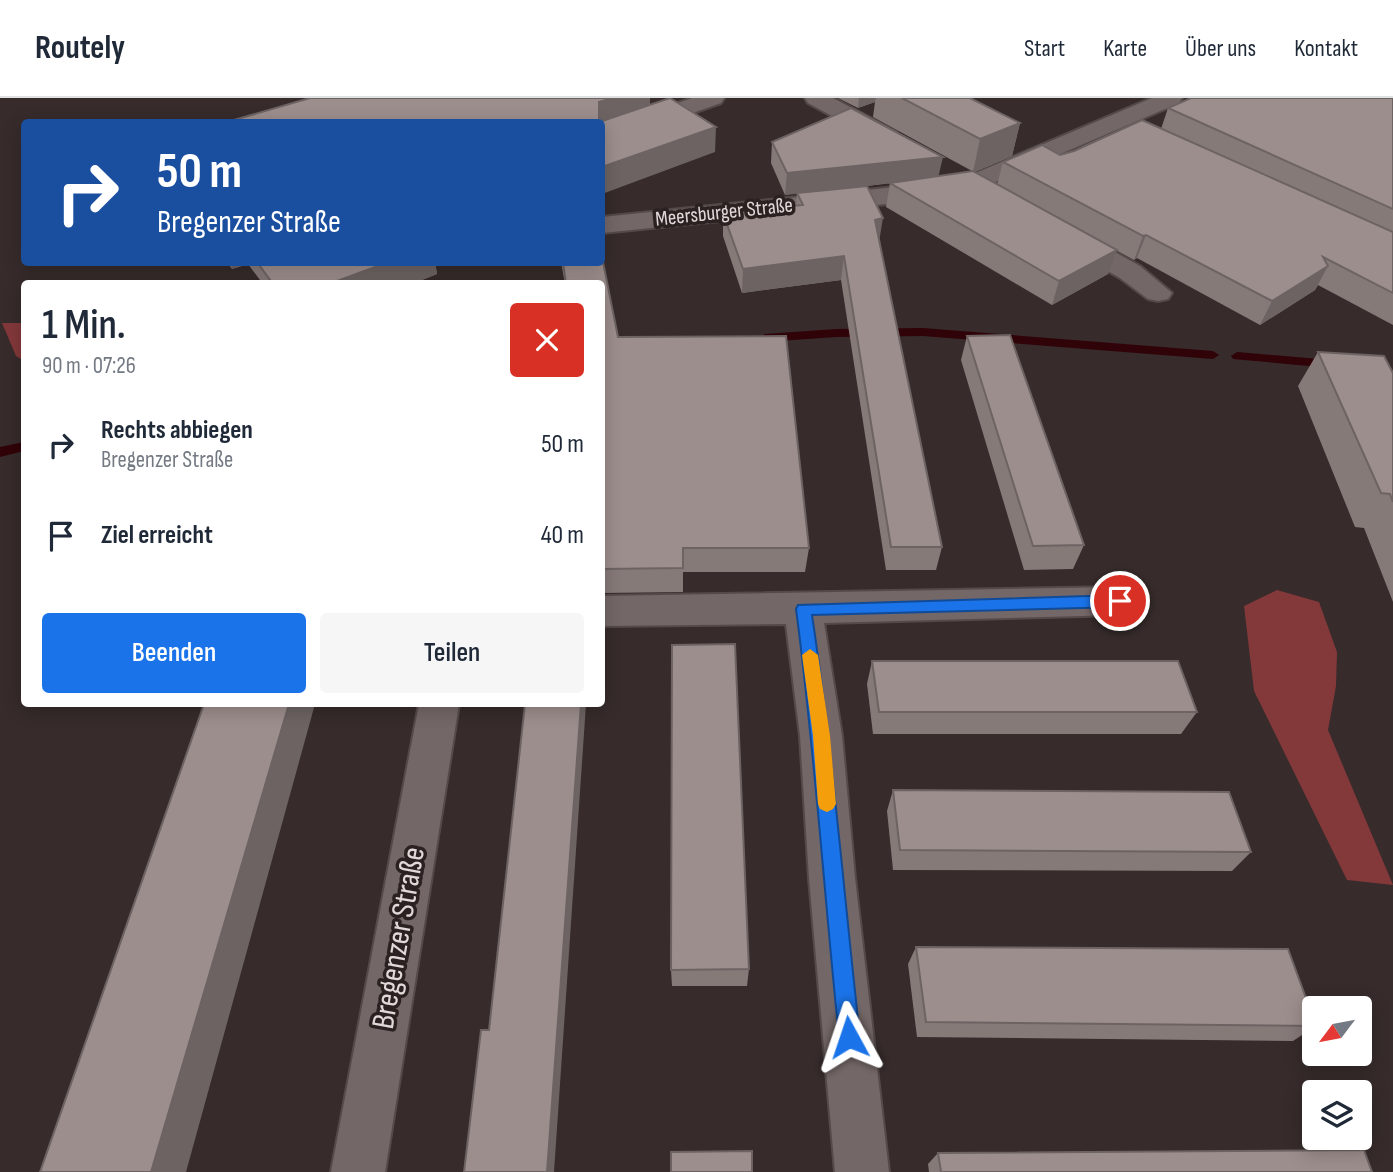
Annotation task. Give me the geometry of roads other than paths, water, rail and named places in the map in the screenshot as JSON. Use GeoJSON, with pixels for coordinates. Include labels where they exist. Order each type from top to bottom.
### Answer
{"type":"FeatureCollection","features":[{"type":"Feature","properties":{"kind":"street"},"geometry":{"type":"LineString","coordinates":[[605,137],[713,98]]}},
{"type":"Feature","properties":{"kind":"street"},"geometry":{"type":"LineString","coordinates":[[816,98],[912,151]]}},
{"type":"Feature","properties":{"kind":"street","name":"Meersburger Straße"},"geometry":{"type":"LineString","coordinates":[[605,225],[915,193],[972,184],[1116,122],[1150,101]]}},
{"type":"Feature","properties":{"kind":"street"},"geometry":{"type":"LineString","coordinates":[[630,103],[655,119]]}},
{"type":"Feature","properties":{"kind":"street"},"geometry":{"type":"LineString","coordinates":[[1116,122],[1141,134]]}},
{"type":"Feature","properties":{"kind":"street"},"geometry":{"type":"LineString","coordinates":[[936,164],[996,197]]}},
{"type":"Feature","properties":{"kind":"street"},"geometry":{"type":"LineString","coordinates":[[1045,224],[1130,271],[1158,293]]}},
{"type":"Feature","properties":{"kind":"street"},"geometry":{"type":"LineString","coordinates":[[605,611],[1120,601]]}},
{"type":"Feature","properties":{"kind":"street"},"geometry":{"type":"LineString","coordinates":[[803,609],[821,736],[832,878],[862,1172]]}},
{"type":"Feature","properties":{"kind":"street","name":"Bregenzer Straße"},"geometry":{"type":"LineString","coordinates":[[358,1172],[438,707]]}},
{"type":"Feature","properties":{"kind":"waterway"},"geometry":{"type":"LineString","coordinates":[[765,338],[836,333],[923,332],[1213,355]]}},
{"type":"Feature","properties":{"kind":"waterway"},"geometry":{"type":"LineString","coordinates":[[1237,356],[1331,364]]}},
{"type":"Feature","properties":{"kind":"waterway"},"geometry":{"type":"LineString","coordinates":[[0,452],[21,448]]}}]}
